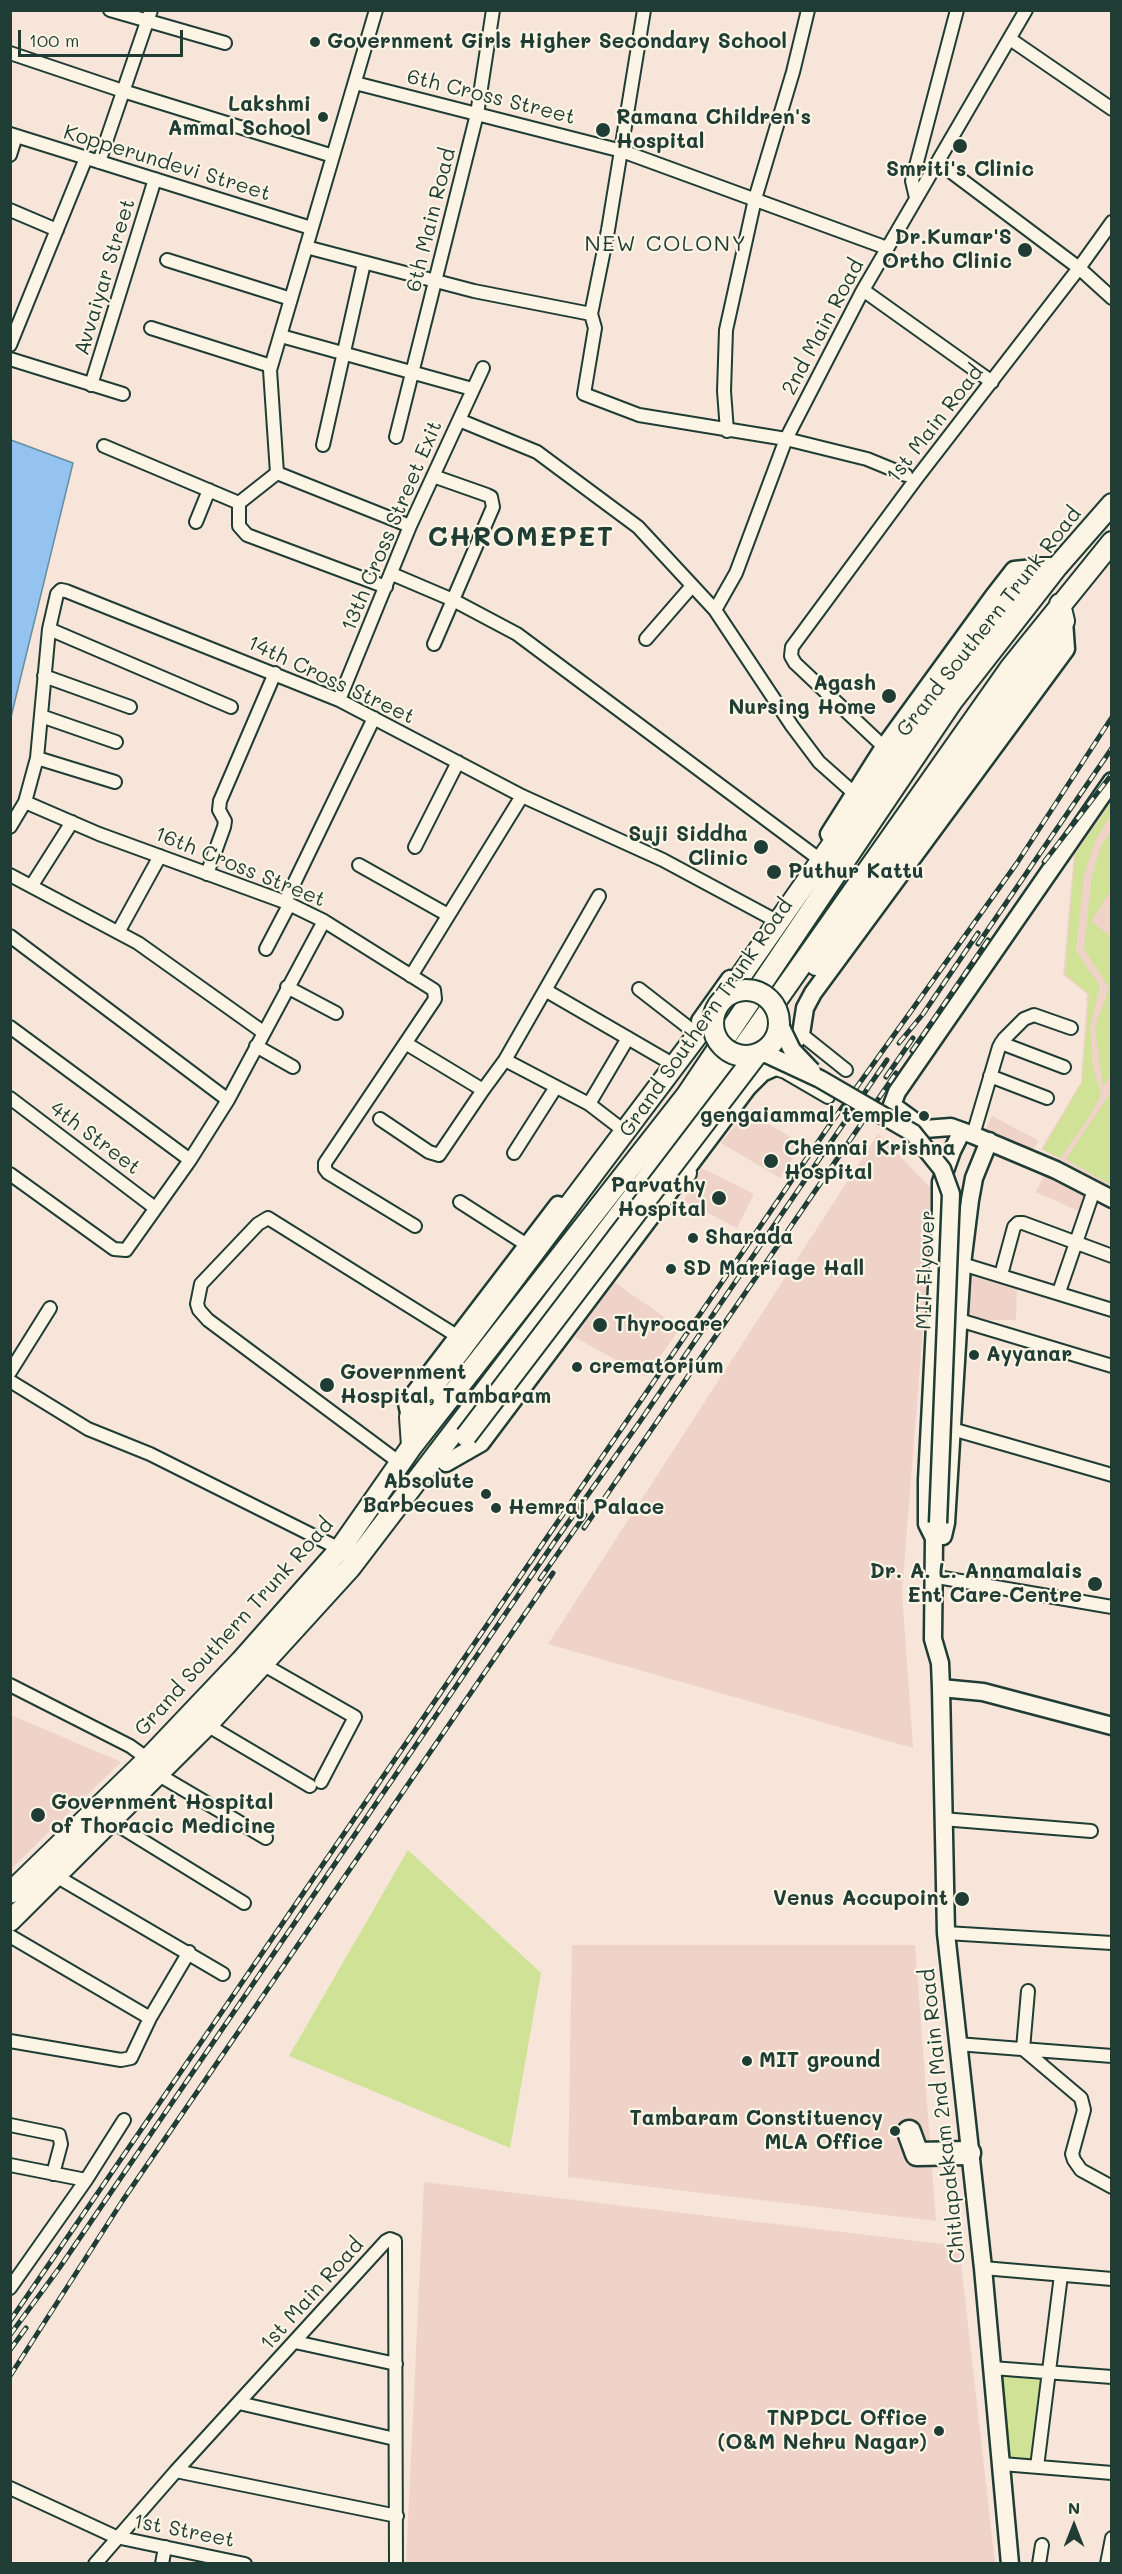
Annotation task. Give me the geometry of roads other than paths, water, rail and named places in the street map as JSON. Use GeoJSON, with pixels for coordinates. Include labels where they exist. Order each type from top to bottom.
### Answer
{"type":"FeatureCollection","features":[{"type":"Feature","properties":{"kind":"highway"},"geometry":{"type":"LineString","coordinates":[[909,2132],[916,2154],[969,2153]]}},
{"type":"Feature","properties":{"kind":"main road","name":"Grand Southern Trunk Road"},"geometry":{"type":"LineString","coordinates":[[10,1921],[111,1821],[241,1661],[340,1549],[399,1463],[686,1096],[954,700],[1056,568],[1112,504]]}},
{"type":"Feature","properties":{"kind":"main road","name":"Grand Southern Trunk Road"},"geometry":{"type":"LineString","coordinates":[[10,1893],[153,1767],[207,1725],[350,1568],[437,1464],[700,1109],[1011,667],[1062,612],[1112,542]]}},
{"type":"Feature","properties":{"kind":"main road"},"geometry":{"type":"LineString","coordinates":[[412,1446],[414,1412],[728,994],[927,709],[1034,568],[1056,568]]}},
{"type":"Feature","properties":{"kind":"main road"},"geometry":{"type":"LineString","coordinates":[[437,1464],[466,1436],[764,1058],[775,1040],[779,1019],[1048,645],[1062,612]]}},
{"type":"Feature","properties":{"kind":"main road"},"geometry":{"type":"LineString","coordinates":[[728,994],[748,989],[759,992],[775,1005],[779,1019]]}},
{"type":"Feature","properties":{"kind":"main road"},"geometry":{"type":"LineString","coordinates":[[714,1013],[714,1034],[719,1043],[736,1055],[764,1058]]}},
{"type":"Feature","properties":{"kind":"main road"},"geometry":{"type":"LineString","coordinates":[[664,1157],[686,1173]]}},
{"type":"Feature","properties":{"kind":"street"},"geometry":{"type":"LineString","coordinates":[[110,10],[149,16],[225,43]]}},
{"type":"Feature","properties":{"kind":"street"},"geometry":{"type":"LineString","coordinates":[[277,472],[271,366],[376,10]]}},
{"type":"Feature","properties":{"kind":"street","name":"6th Main Road"},"geometry":{"type":"LineString","coordinates":[[396,437],[477,114],[493,10]]}},
{"type":"Feature","properties":{"kind":"street"},"geometry":{"type":"LineString","coordinates":[[644,10],[622,151],[591,314],[595,328],[584,394],[639,415],[786,439],[867,459],[906,475]]}},
{"type":"Feature","properties":{"kind":"street"},"geometry":{"type":"LineString","coordinates":[[726,431],[724,391],[726,330],[755,198],[793,72],[808,10]]}},
{"type":"Feature","properties":{"kind":"street"},"geometry":{"type":"LineString","coordinates":[[916,198],[912,181],[957,10]]}},
{"type":"Feature","properties":{"kind":"street","name":"2nd Main Road"},"geometry":{"type":"LineString","coordinates":[[715,610],[736,573],[786,439],[887,248],[1026,10]]}},
{"type":"Feature","properties":{"kind":"street"},"geometry":{"type":"LineString","coordinates":[[99,162],[149,16]]}},
{"type":"Feature","properties":{"kind":"street"},"geometry":{"type":"LineString","coordinates":[[1010,39],[1112,109]]}},
{"type":"Feature","properties":{"kind":"street"},"geometry":{"type":"LineString","coordinates":[[10,53],[123,91],[333,156]]}},
{"type":"Feature","properties":{"kind":"street","name":"6th Cross Street"},"geometry":{"type":"LineString","coordinates":[[355,83],[622,151],[887,248]]}},
{"type":"Feature","properties":{"kind":"street"},"geometry":{"type":"LineString","coordinates":[[10,155],[13,135]]}},
{"type":"Feature","properties":{"kind":"street","name":"Kopperundevi Street"},"geometry":{"type":"LineString","coordinates":[[13,135],[311,228]]}},
{"type":"Feature","properties":{"kind":"street"},"geometry":{"type":"LineString","coordinates":[[10,345],[86,158]]}},
{"type":"Feature","properties":{"kind":"street"},"geometry":{"type":"LineString","coordinates":[[938,162],[1079,268],[1112,298]]}},
{"type":"Feature","properties":{"kind":"street","name":"Avvaiyar Street"},"geometry":{"type":"LineString","coordinates":[[92,385],[155,180]]}},
{"type":"Feature","properties":{"kind":"street"},"geometry":{"type":"LineString","coordinates":[[10,210],[57,231]]}},
{"type":"Feature","properties":{"kind":"street","name":"1st Main Road"},"geometry":{"type":"LineString","coordinates":[[884,747],[795,663],[791,650],[916,479],[1112,222]]}},
{"type":"Feature","properties":{"kind":"street"},"geometry":{"type":"LineString","coordinates":[[306,247],[436,282],[591,314]]}},
{"type":"Feature","properties":{"kind":"street"},"geometry":{"type":"LineString","coordinates":[[167,260],[291,299]]}},
{"type":"Feature","properties":{"kind":"street"},"geometry":{"type":"LineString","coordinates":[[323,445],[364,263]]}},
{"type":"Feature","properties":{"kind":"street"},"geometry":{"type":"LineString","coordinates":[[864,290],[992,382]]}},
{"type":"Feature","properties":{"kind":"street"},"geometry":{"type":"LineString","coordinates":[[151,328],[271,366]]}},
{"type":"Feature","properties":{"kind":"street"},"geometry":{"type":"LineString","coordinates":[[281,336],[472,389]]}},
{"type":"Feature","properties":{"kind":"street"},"geometry":{"type":"LineString","coordinates":[[10,359],[123,394]]}},
{"type":"Feature","properties":{"kind":"street","name":"13th Cross Street Exit"},"geometry":{"type":"LineString","coordinates":[[339,700],[410,526],[483,368]]}},
{"type":"Feature","properties":{"kind":"street"},"geometry":{"type":"LineString","coordinates":[[459,420],[537,452],[638,527],[715,610],[792,726],[819,762],[855,794]]}},
{"type":"Feature","properties":{"kind":"street"},"geometry":{"type":"LineString","coordinates":[[104,446],[239,503]]}},
{"type":"Feature","properties":{"kind":"street"},"geometry":{"type":"LineString","coordinates":[[239,503],[277,472]]}},
{"type":"Feature","properties":{"kind":"street"},"geometry":{"type":"LineString","coordinates":[[277,472],[410,526]]}},
{"type":"Feature","properties":{"kind":"street"},"geometry":{"type":"LineString","coordinates":[[433,476],[487,495],[493,501],[491,514],[434,644]]}},
{"type":"Feature","properties":{"kind":"street"},"geometry":{"type":"LineString","coordinates":[[196,522],[208,490]]}},
{"type":"Feature","properties":{"kind":"street"},"geometry":{"type":"LineString","coordinates":[[239,503],[239,526],[247,535],[386,587]]}},
{"type":"Feature","properties":{"kind":"street"},"geometry":{"type":"LineString","coordinates":[[414,1412],[407,1403],[693,1030],[815,856],[884,747],[960,641],[1014,570],[1034,568]]}},
{"type":"Feature","properties":{"kind":"street"},"geometry":{"type":"LineString","coordinates":[[392,574],[453,600],[517,634],[815,856]]}},
{"type":"Feature","properties":{"kind":"street"},"geometry":{"type":"LineString","coordinates":[[646,639],[692,586]]}},
{"type":"Feature","properties":{"kind":"street","name":"14th Cross Street"},"geometry":{"type":"LineString","coordinates":[[10,827],[25,801],[37,758],[49,629],[57,594],[61,590],[339,700],[522,796],[663,860],[771,918]]}},
{"type":"Feature","properties":{"kind":"street"},"geometry":{"type":"LineString","coordinates":[[437,1464],[481,1443],[646,1232],[748,1087],[762,1073],[764,1058],[801,1034],[805,1008],[813,993],[1066,649],[1062,612]]}},
{"type":"Feature","properties":{"kind":"street"},"geometry":{"type":"LineString","coordinates":[[49,629],[231,707]]}},
{"type":"Feature","properties":{"kind":"street"},"geometry":{"type":"LineString","coordinates":[[207,874],[224,828],[225,821],[219,810],[220,801],[275,673]]}},
{"type":"Feature","properties":{"kind":"street"},"geometry":{"type":"LineString","coordinates":[[44,676],[130,707]]}},
{"type":"Feature","properties":{"kind":"street"},"geometry":{"type":"LineString","coordinates":[[41,716],[116,742]]}},
{"type":"Feature","properties":{"kind":"street"},"geometry":{"type":"LineString","coordinates":[[266,949],[374,718]]}},
{"type":"Feature","properties":{"kind":"street"},"geometry":{"type":"LineString","coordinates":[[37,758],[115,782]]}},
{"type":"Feature","properties":{"kind":"street"},"geometry":{"type":"LineString","coordinates":[[415,847],[458,762]]}},
{"type":"Feature","properties":{"kind":"street"},"geometry":{"type":"LineString","coordinates":[[1112,781],[1019,912],[892,1101],[892,1105],[898,1112],[925,1129],[962,1131],[989,1141],[1056,1170],[1112,1199]]}},
{"type":"Feature","properties":{"kind":"street"},"geometry":{"type":"LineString","coordinates":[[411,976],[522,796]]}},
{"type":"Feature","properties":{"kind":"street","name":"16th Cross Street"},"geometry":{"type":"LineString","coordinates":[[25,801],[72,822],[287,904],[324,921],[434,990],[436,996],[407,1044],[325,1163],[328,1173],[415,1226]]}},
{"type":"Feature","properties":{"kind":"street"},"geometry":{"type":"LineString","coordinates":[[32,885],[72,822]]}},
{"type":"Feature","properties":{"kind":"street"},"geometry":{"type":"LineString","coordinates":[[121,927],[160,856]]}},
{"type":"Feature","properties":{"kind":"street"},"geometry":{"type":"LineString","coordinates":[[359,865],[448,915]]}},
{"type":"Feature","properties":{"kind":"street"},"geometry":{"type":"LineString","coordinates":[[10,875],[138,943],[262,1032]]}},
{"type":"Feature","properties":{"kind":"street"},"geometry":{"type":"LineString","coordinates":[[381,1119],[429,1152],[439,1155],[505,1060],[599,896]]}},
{"type":"Feature","properties":{"kind":"street"},"geometry":{"type":"LineString","coordinates":[[10,1174],[114,1249],[126,1250],[190,1160],[228,1100],[262,1032],[324,921]]}},
{"type":"Feature","properties":{"kind":"street"},"geometry":{"type":"LineString","coordinates":[[10,936],[228,1100]]}},
{"type":"Feature","properties":{"kind":"street"},"geometry":{"type":"LineString","coordinates":[[287,987],[336,1013]]}},
{"type":"Feature","properties":{"kind":"street"},"geometry":{"type":"LineString","coordinates":[[639,989],[693,1030]]}},
{"type":"Feature","properties":{"kind":"street"},"geometry":{"type":"LineString","coordinates":[[545,990],[669,1062]]}},
{"type":"Feature","properties":{"kind":"street"},"geometry":{"type":"LineString","coordinates":[[940,1663],[944,1641],[943,1578],[938,1532],[927,1524],[927,1480],[941,1182],[962,1131],[990,1076],[1001,1043],[1029,1016],[1037,1015],[1071,1028]]}},
{"type":"Feature","properties":{"kind":"street","name":"MIT Flyover"},"geometry":{"type":"LineString","coordinates":[[779,1019],[792,1050],[820,1079]]}},
{"type":"Feature","properties":{"kind":"street"},"geometry":{"type":"LineString","coordinates":[[10,1027],[190,1160]]}},
{"type":"Feature","properties":{"kind":"street"},"geometry":{"type":"LineString","coordinates":[[801,1034],[846,1070]]}},
{"type":"Feature","properties":{"kind":"street"},"geometry":{"type":"LineString","coordinates":[[589,1104],[628,1038]]}},
{"type":"Feature","properties":{"kind":"street"},"geometry":{"type":"LineString","coordinates":[[1001,1043],[1064,1068]]}},
{"type":"Feature","properties":{"kind":"street"},"geometry":{"type":"LineString","coordinates":[[407,1044],[483,1090]]}},
{"type":"Feature","properties":{"kind":"street"},"geometry":{"type":"LineString","coordinates":[[256,1046],[293,1068]]}},
{"type":"Feature","properties":{"kind":"street"},"geometry":{"type":"LineString","coordinates":[[764,1058],[828,1097]]}},
{"type":"Feature","properties":{"kind":"street","name":"MIT Flyover"},"geometry":{"type":"LineString","coordinates":[[764,1058],[820,1079],[913,1133],[942,1169],[951,1194],[938,1532]]}},
{"type":"Feature","properties":{"kind":"street"},"geometry":{"type":"LineString","coordinates":[[505,1060],[589,1104],[619,1127]]}},
{"type":"Feature","properties":{"kind":"street"},"geometry":{"type":"LineString","coordinates":[[990,1076],[1047,1098]]}},
{"type":"Feature","properties":{"kind":"street"},"geometry":{"type":"LineString","coordinates":[[514,1153],[556,1087]]}},
{"type":"Feature","properties":{"kind":"street","name":"4th Street"},"geometry":{"type":"LineString","coordinates":[[10,1098],[155,1208]]}},
{"type":"Feature","properties":{"kind":"street"},"geometry":{"type":"LineString","coordinates":[[940,1663],[933,1639],[938,1532],[946,1523],[962,1264],[974,1178],[989,1141]]}},
{"type":"Feature","properties":{"kind":"street"},"geometry":{"type":"LineString","coordinates":[[1059,1292],[1094,1191]]}},
{"type":"Feature","properties":{"kind":"street"},"geometry":{"type":"LineString","coordinates":[[460,1202],[527,1245]]}},
{"type":"Feature","properties":{"kind":"street"},"geometry":{"type":"LineString","coordinates":[[399,1463],[208,1320],[197,1304],[201,1284],[258,1224],[268,1218],[457,1336]]}},
{"type":"Feature","properties":{"kind":"street"},"geometry":{"type":"LineString","coordinates":[[1001,1275],[1014,1227],[1018,1223],[1112,1256]]}},
{"type":"Feature","properties":{"kind":"street"},"geometry":{"type":"LineString","coordinates":[[962,1264],[1112,1310]]}},
{"type":"Feature","properties":{"kind":"street"},"geometry":{"type":"LineString","coordinates":[[10,1372],[50,1308]]}},
{"type":"Feature","properties":{"kind":"street"},"geometry":{"type":"LineString","coordinates":[[959,1320],[1112,1365]]}},
{"type":"Feature","properties":{"kind":"street"},"geometry":{"type":"LineString","coordinates":[[10,1381],[88,1429],[150,1454],[340,1549]]}},
{"type":"Feature","properties":{"kind":"street"},"geometry":{"type":"LineString","coordinates":[[952,1429],[1112,1475]]}},
{"type":"Feature","properties":{"kind":"street"},"geometry":{"type":"LineString","coordinates":[[943,1578],[1112,1606]]}},
{"type":"Feature","properties":{"kind":"street","name":"Chitlapakkam 2nd Main Road"},"geometry":{"type":"LineString","coordinates":[[940,1663],[946,1933],[1002,2464],[1010,2564]]}},
{"type":"Feature","properties":{"kind":"street"},"geometry":{"type":"LineString","coordinates":[[207,1725],[316,1784],[355,1717],[264,1665]]}},
{"type":"Feature","properties":{"kind":"street"},"geometry":{"type":"LineString","coordinates":[[10,1685],[130,1746],[153,1767],[266,1838]]}},
{"type":"Feature","properties":{"kind":"street"},"geometry":{"type":"LineString","coordinates":[[941,1688],[983,1692],[1112,1726]]}},
{"type":"Feature","properties":{"kind":"street"},"geometry":{"type":"LineString","coordinates":[[942,1820],[1091,1831]]}},
{"type":"Feature","properties":{"kind":"street"},"geometry":{"type":"LineString","coordinates":[[111,1821],[244,1903]]}},
{"type":"Feature","properties":{"kind":"street"},"geometry":{"type":"LineString","coordinates":[[56,1876],[223,1974]]}},
{"type":"Feature","properties":{"kind":"street"},"geometry":{"type":"LineString","coordinates":[[946,1933],[1112,1943]]}},
{"type":"Feature","properties":{"kind":"street"},"geometry":{"type":"LineString","coordinates":[[10,1936],[150,2018]]}},
{"type":"Feature","properties":{"kind":"street"},"geometry":{"type":"LineString","coordinates":[[10,2041],[127,2060],[134,2056],[150,2018],[189,1952]]}},
{"type":"Feature","properties":{"kind":"street"},"geometry":{"type":"LineString","coordinates":[[1023,2049],[1028,1992]]}},
{"type":"Feature","properties":{"kind":"street"},"geometry":{"type":"LineString","coordinates":[[957,2044],[1112,2056]]}},
{"type":"Feature","properties":{"kind":"street"},"geometry":{"type":"LineString","coordinates":[[1023,2049],[1082,2098],[1084,2110],[1072,2154],[1074,2160],[1081,2170],[1112,2187]]}},
{"type":"Feature","properties":{"kind":"street"},"geometry":{"type":"LineString","coordinates":[[13,2281],[86,2180],[124,2120]]}},
{"type":"Feature","properties":{"kind":"street"},"geometry":{"type":"LineString","coordinates":[[10,2125],[59,2135],[61,2144],[53,2174]]}},
{"type":"Feature","properties":{"kind":"street"},"geometry":{"type":"LineString","coordinates":[[10,2165],[86,2180]]}},
{"type":"Feature","properties":{"kind":"street","name":"1st Main Road"},"geometry":{"type":"LineString","coordinates":[[95,2564],[176,2470],[390,2239],[395,2241],[396,2364]]}},
{"type":"Feature","properties":{"kind":"street"},"geometry":{"type":"LineString","coordinates":[[982,2268],[1112,2279]]}},
{"type":"Feature","properties":{"kind":"street"},"geometry":{"type":"LineString","coordinates":[[1037,2467],[1061,2275]]}},
{"type":"Feature","properties":{"kind":"street"},"geometry":{"type":"LineString","coordinates":[[295,2342],[396,2364],[396,2564]]}},
{"type":"Feature","properties":{"kind":"street"},"geometry":{"type":"LineString","coordinates":[[992,2368],[1112,2377]]}},
{"type":"Feature","properties":{"kind":"street"},"geometry":{"type":"LineString","coordinates":[[238,2403],[395,2439]]}},
{"type":"Feature","properties":{"kind":"street"},"geometry":{"type":"LineString","coordinates":[[1002,2464],[1112,2473]]}},
{"type":"Feature","properties":{"kind":"street"},"geometry":{"type":"LineString","coordinates":[[176,2470],[397,2516]]}},
{"type":"Feature","properties":{"kind":"street","name":"1st Street"},"geometry":{"type":"LineString","coordinates":[[10,2488],[116,2537],[245,2564]]}},
{"type":"Feature","properties":{"kind":"street"},"geometry":{"type":"LineString","coordinates":[[1107,2564],[1112,2538]]}},
{"type":"Feature","properties":{"kind":"street"},"geometry":{"type":"LineString","coordinates":[[1039,2564],[1042,2545]]}},
{"type":"Feature","properties":{"kind":"street"},"geometry":{"type":"LineString","coordinates":[[162,2564],[165,2547]]}},
{"type":"Feature","properties":{"kind":"water"},"geometry":{"type":"Polygon","coordinates":[[[10,440],[73,463],[11,717],[10,440]]]}},
{"type":"Feature","properties":{"kind":"railway"},"geometry":{"type":"LineString","coordinates":[[10,2321],[831,1123],[1017,863],[1112,717]]}},
{"type":"Feature","properties":{"kind":"railway"},"geometry":{"type":"LineString","coordinates":[[978,944],[1112,748]]}},
{"type":"Feature","properties":{"kind":"railway"},"geometry":{"type":"LineString","coordinates":[[1044,862],[1112,774]]}},
{"type":"Feature","properties":{"kind":"railway"},"geometry":{"type":"LineString","coordinates":[[899,1043],[923,1014],[978,933]]}},
{"type":"Feature","properties":{"kind":"railway"},"geometry":{"type":"LineString","coordinates":[[912,1051],[988,940]]}},
{"type":"Feature","properties":{"kind":"railway"},"geometry":{"type":"LineString","coordinates":[[886,1077],[913,1038]]}},
{"type":"Feature","properties":{"kind":"railway"},"geometry":{"type":"LineString","coordinates":[[10,2335],[60,2267],[555,1541],[641,1420],[887,1060]]}},
{"type":"Feature","properties":{"kind":"railway"},"geometry":{"type":"LineString","coordinates":[[584,1528],[896,1073]]}},
{"type":"Feature","properties":{"kind":"railway"},"geometry":{"type":"LineString","coordinates":[[540,1579],[585,1515]]}},
{"type":"Feature","properties":{"kind":"railway"},"geometry":{"type":"LineString","coordinates":[[10,2376],[123,2200],[553,1573]]}},
{"type":"Feature","properties":{"kind":"railway"},"geometry":{"type":"LineString","coordinates":[[10,2350],[26,2328]]}},
{"type":"Feature","properties":{"kind":"place","name":"Government Girls Higher Secondary School"},"geometry":{"type":"Point","coordinates":[315,42]}},
{"type":"Feature","properties":{"kind":"place","name":"Lakshmi Ammal School"},"geometry":{"type":"Point","coordinates":[323,117]}},
{"type":"Feature","properties":{"kind":"place","name":"Ramana Children's Hospital"},"geometry":{"type":"Point","coordinates":[603,130]}},
{"type":"Feature","properties":{"kind":"place","name":"Smriti's Clinic"},"geometry":{"type":"Point","coordinates":[960,146]}},
{"type":"Feature","properties":{"kind":"place","name":"Dr.Kumar'S Ortho Clinic"},"geometry":{"type":"Point","coordinates":[1025,250]}},
{"type":"Feature","properties":{"kind":"place","name":"Agash Nursing Home"},"geometry":{"type":"Point","coordinates":[889,696]}},
{"type":"Feature","properties":{"kind":"place","name":"Suji Siddha Clinic"},"geometry":{"type":"Point","coordinates":[761,847]}},
{"type":"Feature","properties":{"kind":"place","name":"Puthur Kattu"},"geometry":{"type":"Point","coordinates":[774,872]}},
{"type":"Feature","properties":{"kind":"place","name":"gengaiammal temple"},"geometry":{"type":"Point","coordinates":[924,1116]}},
{"type":"Feature","properties":{"kind":"place","name":"Chennai Krishna Hospital"},"geometry":{"type":"Point","coordinates":[771,1161]}},
{"type":"Feature","properties":{"kind":"place","name":"Parvathy Hospital"},"geometry":{"type":"Point","coordinates":[719,1198]}},
{"type":"Feature","properties":{"kind":"place","name":"Sharada"},"geometry":{"type":"Point","coordinates":[693,1238]}},
{"type":"Feature","properties":{"kind":"place","name":"SD Marriage Hall"},"geometry":{"type":"Point","coordinates":[671,1269]}},
{"type":"Feature","properties":{"kind":"place","name":"Thyrocare"},"geometry":{"type":"Point","coordinates":[600,1325]}},
{"type":"Feature","properties":{"kind":"place","name":"Ayyanar"},"geometry":{"type":"Point","coordinates":[974,1355]}},
{"type":"Feature","properties":{"kind":"place","name":"crematorium"},"geometry":{"type":"Point","coordinates":[577,1367]}},
{"type":"Feature","properties":{"kind":"place","name":"Government Hospital, Tambaram"},"geometry":{"type":"Point","coordinates":[327,1385]}},
{"type":"Feature","properties":{"kind":"place","name":"Absolute Barbecues"},"geometry":{"type":"Point","coordinates":[486,1494]}},
{"type":"Feature","properties":{"kind":"place","name":"Hemraj Palace"},"geometry":{"type":"Point","coordinates":[496,1508]}},
{"type":"Feature","properties":{"kind":"place","name":"Dr. A. L. Annamalais Ent Care Centre"},"geometry":{"type":"Point","coordinates":[1095,1584]}},
{"type":"Feature","properties":{"kind":"place","name":"Government Hospital of Thoracic Medicine"},"geometry":{"type":"Point","coordinates":[38,1815]}},
{"type":"Feature","properties":{"kind":"place","name":"Venus Accupoint"},"geometry":{"type":"Point","coordinates":[962,1899]}},
{"type":"Feature","properties":{"kind":"place","name":"MIT ground"},"geometry":{"type":"Point","coordinates":[747,2061]}},
{"type":"Feature","properties":{"kind":"place","name":"Tambaram Constituency MLA Office"},"geometry":{"type":"Point","coordinates":[895,2131]}},
{"type":"Feature","properties":{"kind":"place","name":"TNPDCL Office (O&M Nehru Nagar)"},"geometry":{"type":"Point","coordinates":[939,2431]}},
{"type":"Feature","properties":{"kind":"district","name":"NEW COLONY"},"geometry":{"type":"Point","coordinates":[666,244]}},
{"type":"Feature","properties":{"kind":"district","name":"CHROMEPET"},"geometry":{"type":"Point","coordinates":[521,538]}}]}
